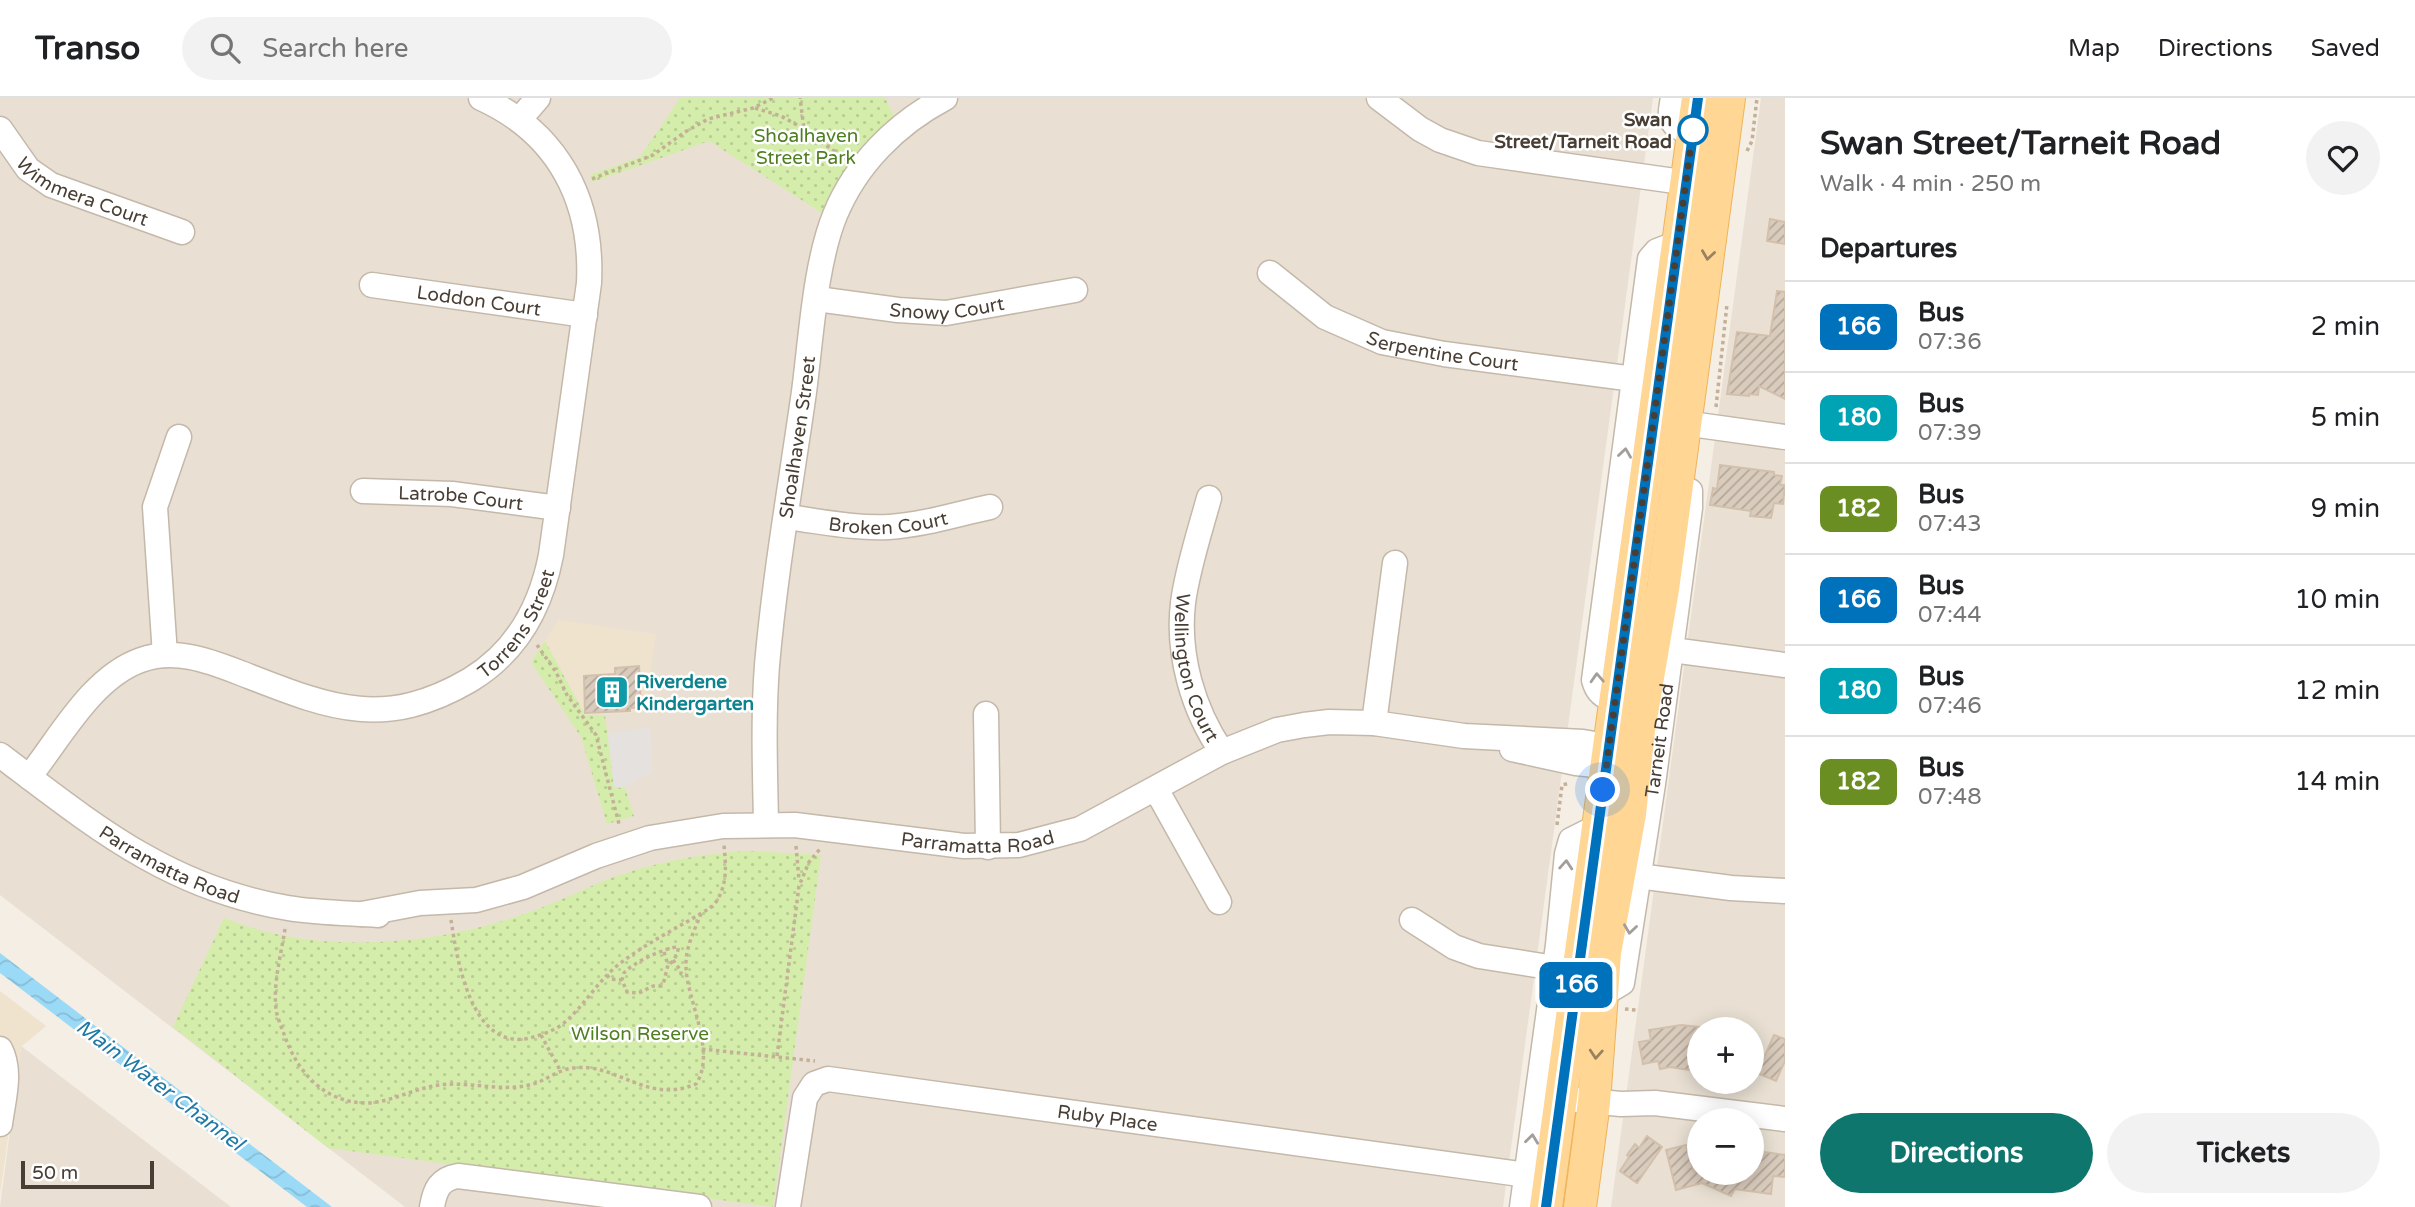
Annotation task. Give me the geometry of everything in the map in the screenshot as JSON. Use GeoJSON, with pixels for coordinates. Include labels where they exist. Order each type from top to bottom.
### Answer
{"type":"FeatureCollection","features":[{"type":"Feature","properties":{"kind":"main road","name":"Tarneit Road"},"geometry":{"type":"LineString","coordinates":[[1546,1207],[1599,826],[1646,684],[1663,589],[1662,477],[1654,419],[1698,98]]}},
{"type":"Feature","properties":{"kind":"main road","name":"Tarneit Road"},"geometry":{"type":"LineString","coordinates":[[1580,1207],[1594,1095],[1615,996],[1607,940],[1630,814],[1616,699],[1662,477],[1685,424],[1728,108]]}},
{"type":"Feature","properties":{"kind":"street","name":"Torrens Street"},"geometry":{"type":"LineString","coordinates":[[29,776],[102,683],[128,665],[143,659],[178,655],[204,659],[306,698],[342,708],[362,710],[401,707],[456,688],[488,667],[504,654],[526,624],[545,581],[558,508],[589,283],[589,247],[586,225],[573,186],[548,148],[519,120],[481,98]]}},
{"type":"Feature","properties":{"kind":"street"},"geometry":{"type":"LineString","coordinates":[[519,120],[538,98]]}},
{"type":"Feature","properties":{"kind":"street","name":"Shoalhaven Street"},"geometry":{"type":"LineString","coordinates":[[766,824],[767,666],[817,299],[829,233],[855,180],[883,142],[924,109],[944,98]]}},
{"type":"Feature","properties":{"kind":"street"},"geometry":{"type":"LineString","coordinates":[[1379,98],[1420,129],[1449,144],[1478,153],[1717,188]]}},
{"type":"Feature","properties":{"kind":"street"},"geometry":{"type":"LineString","coordinates":[[1673,98],[1673,122],[1680,128],[1693,131],[1702,131],[1728,108]]}},
{"type":"Feature","properties":{"kind":"street","name":"Wimmera Court"},"geometry":{"type":"LineString","coordinates":[[0,130],[28,169],[51,185],[182,232]]}},
{"type":"Feature","properties":{"kind":"street"},"geometry":{"type":"LineString","coordinates":[[1616,699],[1600,694],[1594,680],[1650,259],[1657,251],[1678,243]]}},
{"type":"Feature","properties":{"kind":"street","name":"Serpentine Court"},"geometry":{"type":"LineString","coordinates":[[1270,273],[1325,317],[1382,342],[1444,354],[1634,379]]}},
{"type":"Feature","properties":{"kind":"street","name":"Loddon Court"},"geometry":{"type":"LineString","coordinates":[[372,285],[585,315]]}},
{"type":"Feature","properties":{"kind":"street","name":"Snowy Court"},"geometry":{"type":"LineString","coordinates":[[817,299],[898,310],[946,313],[1075,290]]}},
{"type":"Feature","properties":{"kind":"street"},"geometry":{"type":"LineString","coordinates":[[1654,419],[1785,437]]}},
{"type":"Feature","properties":{"kind":"street"},"geometry":{"type":"LineString","coordinates":[[165,655],[155,507],[179,437]]}},
{"type":"Feature","properties":{"kind":"street","name":"Tarneit Road"},"geometry":{"type":"LineString","coordinates":[[1615,996],[1638,876],[1672,650],[1690,493],[1684,483],[1662,477]]}},
{"type":"Feature","properties":{"kind":"street","name":"Latrobe Court"},"geometry":{"type":"LineString","coordinates":[[363,491],[452,494],[558,508]]}},
{"type":"Feature","properties":{"kind":"street","name":"Wellington Court"},"geometry":{"type":"LineString","coordinates":[[1209,498],[1183,601],[1181,635],[1188,680],[1209,734],[1222,752]]}},
{"type":"Feature","properties":{"kind":"street","name":"Broken Court"},"geometry":{"type":"LineString","coordinates":[[786,517],[888,527],[990,507]]}},
{"type":"Feature","properties":{"kind":"street"},"geometry":{"type":"LineString","coordinates":[[1374,723],[1395,562]]}},
{"type":"Feature","properties":{"kind":"street"},"geometry":{"type":"LineString","coordinates":[[1672,650],[1785,666]]}},
{"type":"Feature","properties":{"kind":"street","name":"Tarneit Road"},"geometry":{"type":"LineString","coordinates":[[1616,699],[1628,696],[1646,684]]}},
{"type":"Feature","properties":{"kind":"street"},"geometry":{"type":"LineString","coordinates":[[986,714],[988,846]]}},
{"type":"Feature","properties":{"kind":"street","name":"Parramatta Road"},"geometry":{"type":"LineString","coordinates":[[362,914],[420,904],[476,900],[523,887],[596,856],[650,838],[723,825],[795,825],[937,843],[1020,845],[1080,828],[1222,752],[1277,730],[1304,725],[1374,723],[1464,736],[1546,758],[1622,758]]}},
{"type":"Feature","properties":{"kind":"street","name":"Parramatta Road"},"geometry":{"type":"LineString","coordinates":[[0,755],[107,836],[138,855],[188,879],[239,897],[288,908],[417,919],[450,915],[476,900]]}},
{"type":"Feature","properties":{"kind":"street"},"geometry":{"type":"LineString","coordinates":[[1156,789],[1219,902]]}},
{"type":"Feature","properties":{"kind":"street"},"geometry":{"type":"LineString","coordinates":[[1522,1207],[1569,845],[1572,840],[1599,826]]}},
{"type":"Feature","properties":{"kind":"street"},"geometry":{"type":"LineString","coordinates":[[1638,876],[1731,888],[1785,891]]}},
{"type":"Feature","properties":{"kind":"street"},"geometry":{"type":"LineString","coordinates":[[1412,920],[1454,947],[1479,956],[1555,968]]}},
{"type":"Feature","properties":{"kind":"street"},"geometry":{"type":"LineString","coordinates":[[0,1049],[5,1059],[5,1085],[0,1124]]}},
{"type":"Feature","properties":{"kind":"street","name":"Ruby Place"},"geometry":{"type":"LineString","coordinates":[[788,1207],[805,1098],[814,1084],[828,1079],[1527,1174]]}},
{"type":"Feature","properties":{"kind":"street"},"geometry":{"type":"LineString","coordinates":[[1561,1092],[1594,1095],[1623,1093],[1655,1103],[1785,1119]]}},
{"type":"Feature","properties":{"kind":"street"},"geometry":{"type":"LineString","coordinates":[[432,1207],[439,1184],[450,1177],[458,1176],[699,1207]]}},
{"type":"Feature","properties":{"kind":"path"},"geometry":{"type":"LineString","coordinates":[[573,186],[643,160],[708,118],[753,108],[773,98]]}},
{"type":"Feature","properties":{"kind":"path"},"geometry":{"type":"LineString","coordinates":[[800,98],[804,129]]}},
{"type":"Feature","properties":{"kind":"path"},"geometry":{"type":"LineString","coordinates":[[753,108],[781,116],[845,159],[852,150]]}},
{"type":"Feature","properties":{"kind":"path"},"geometry":{"type":"LineString","coordinates":[[535,643],[548,658],[567,695],[596,735],[619,824]]}},
{"type":"Feature","properties":{"kind":"path"},"geometry":{"type":"LineString","coordinates":[[450,915],[464,982],[477,1015],[507,1037],[523,1040],[541,1035],[561,1026],[607,975],[635,953],[713,906],[725,886],[723,825]]}},
{"type":"Feature","properties":{"kind":"path"},"geometry":{"type":"LineString","coordinates":[[777,1056],[799,886],[795,825]]}},
{"type":"Feature","properties":{"kind":"path"},"geometry":{"type":"LineString","coordinates":[[799,886],[809,862],[839,830]]}},
{"type":"Feature","properties":{"kind":"path"},"geometry":{"type":"LineString","coordinates":[[285,929],[276,994],[277,1015],[287,1044],[303,1074],[318,1087],[352,1102],[369,1103],[443,1084],[520,1087],[538,1083],[560,1070],[576,1067],[592,1069],[655,1090],[674,1090],[696,1084],[703,1065],[696,1008],[687,974],[689,946],[701,914]]}},
{"type":"Feature","properties":{"kind":"path"},"geometry":{"type":"LineString","coordinates":[[678,947],[661,986],[653,986],[639,993],[627,992],[622,980],[624,973],[636,961],[664,952],[668,948],[678,947]]}},
{"type":"Feature","properties":{"kind":"path"},"geometry":{"type":"LineString","coordinates":[[664,952],[668,965]]}},
{"type":"Feature","properties":{"kind":"path"},"geometry":{"type":"LineString","coordinates":[[673,960],[681,974],[687,974]]}},
{"type":"Feature","properties":{"kind":"path"},"geometry":{"type":"LineString","coordinates":[[607,975],[610,979],[622,980]]}},
{"type":"Feature","properties":{"kind":"path"},"geometry":{"type":"LineString","coordinates":[[541,1035],[560,1070]]}},
{"type":"Feature","properties":{"kind":"shaded area"},"geometry":{"type":"Polygon","coordinates":[[[0,98],[1653,98],[1503,1207],[405,1207],[0,895],[0,98]]]}},
{"type":"Feature","properties":{"kind":"shaded area"},"geometry":{"type":"Polygon","coordinates":[[[1761,98],[1785,98],[1785,1207],[1611,1207],[1761,98]]]}},
{"type":"Feature","properties":{"kind":"shaded area"},"geometry":{"type":"Polygon","coordinates":[[[558,620],[656,634],[650,675],[652,712],[585,715],[545,641],[558,620]]]}},
{"type":"Feature","properties":{"kind":"shaded area"},"geometry":{"type":"Polygon","coordinates":[[[650,727],[652,772],[625,788],[614,787],[608,734],[650,727]]]}},
{"type":"Feature","properties":{"kind":"shaded area"},"geometry":{"type":"Polygon","coordinates":[[[0,991],[46,1026],[21,1047],[0,1194],[0,991]]]}},
{"type":"Feature","properties":{"kind":"shaded area"},"geometry":{"type":"Polygon","coordinates":[[[21,1046],[231,1207],[0,1207],[21,1046]]]}},
{"type":"Feature","properties":{"kind":"green space","name":"Shoalhaven Street Park"},"geometry":{"type":"Polygon","coordinates":[[[680,98],[885,98],[895,118],[825,215],[709,141],[593,182],[590,175],[640,157],[680,98]]]}},
{"type":"Feature","properties":{"kind":"green space"},"geometry":{"type":"Polygon","coordinates":[[[545,641],[585,715],[605,715],[614,787],[625,788],[634,816],[607,824],[581,737],[531,662],[545,641]]]}},
{"type":"Feature","properties":{"kind":"green space","name":"Wilson Reserve"},"geometry":{"type":"Polygon","coordinates":[[[746,851],[821,855],[773,1207],[328,1148],[173,1027],[224,918],[260,930],[298,938],[336,942],[415,939],[491,924],[537,909],[606,880],[657,864],[710,854],[746,851]]]}},
{"type":"Feature","properties":{"kind":"water","name":"Main Water Channel"},"geometry":{"type":"Polygon","coordinates":[[[0,953],[332,1207],[307,1207],[0,973],[0,953]]]}},
{"type":"Feature","properties":{"kind":"building"},"geometry":{"type":"Polygon","coordinates":[[[1770,219],[1785,222],[1785,244],[1767,241],[1770,219]]]}},
{"type":"Feature","properties":{"kind":"building"},"geometry":{"type":"Polygon","coordinates":[[[1777,291],[1785,292],[1785,399],[1759,386],[1758,395],[1727,394],[1737,332],[1770,336],[1777,291]]]}},
{"type":"Feature","properties":{"kind":"building"},"geometry":{"type":"Polygon","coordinates":[[[1720,465],[1774,472],[1774,475],[1782,476],[1780,485],[1785,485],[1783,504],[1774,503],[1771,518],[1750,516],[1751,511],[1710,505],[1713,488],[1717,489],[1720,465]]]}},
{"type":"Feature","properties":{"kind":"building","name":"Riverdene Kindergarten"},"geometry":{"type":"Polygon","coordinates":[[[639,666],[641,707],[630,708],[630,711],[585,713],[584,676],[615,674],[615,668],[639,666]]]}},
{"type":"Feature","properties":{"kind":"building"},"geometry":{"type":"Polygon","coordinates":[[[1687,1026],[1687,1070],[1670,1067],[1660,1069],[1658,1061],[1643,1064],[1639,1042],[1651,1040],[1649,1030],[1687,1026]]]}},
{"type":"Feature","properties":{"kind":"building"},"geometry":{"type":"Polygon","coordinates":[[[1774,1035],[1785,1039],[1785,1061],[1776,1081],[1764,1076],[1764,1057],[1774,1035]]]}},
{"type":"Feature","properties":{"kind":"building"},"geometry":{"type":"Polygon","coordinates":[[[1647,1136],[1662,1147],[1637,1183],[1620,1171],[1635,1144],[1639,1148],[1647,1136]]]}},
{"type":"Feature","properties":{"kind":"building"},"geometry":{"type":"Polygon","coordinates":[[[1686,1145],[1687,1185],[1695,1185],[1676,1190],[1666,1150],[1686,1145]]]}},
{"type":"Feature","properties":{"kind":"building"},"geometry":{"type":"Polygon","coordinates":[[[1765,1152],[1785,1155],[1785,1177],[1773,1176],[1771,1194],[1735,1189],[1731,1196],[1706,1185],[1764,1185],[1765,1152]]]}},
{"type":"Feature","properties":{"kind":"bus line","name":"166"},"geometry":{"type":"LineString","coordinates":[[1546,1207],[1698,98]]}},
{"type":"Feature","properties":{"kind":"place","name":"Swan Street/Tarneit Road"},"geometry":{"type":"Point","coordinates":[1693,130]}},
{"type":"Feature","properties":{"kind":"place","name":"Riverdene Kindergarten"},"geometry":{"type":"Point","coordinates":[612,692]}},
{"type":"Feature","properties":{"kind":"route"},"geometry":{"type":"LineString","coordinates":[[1603,790],[1693,130]]}}]}
